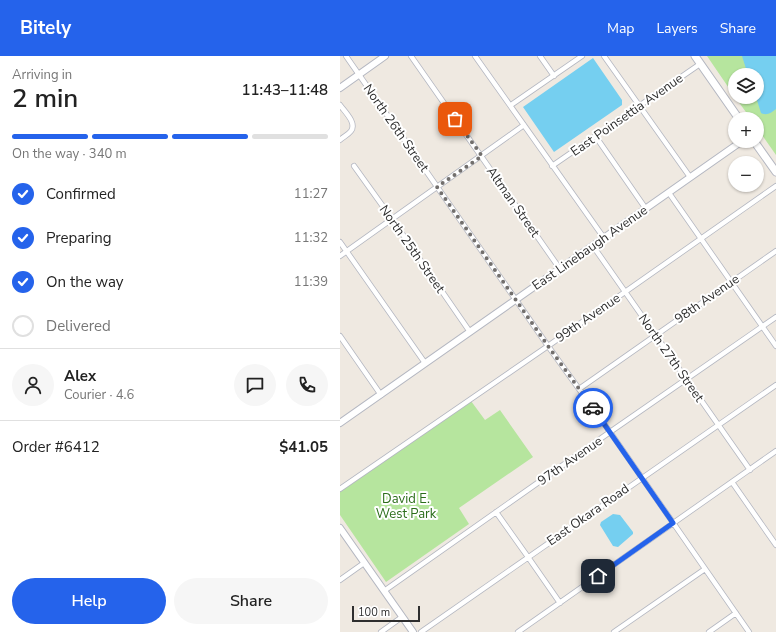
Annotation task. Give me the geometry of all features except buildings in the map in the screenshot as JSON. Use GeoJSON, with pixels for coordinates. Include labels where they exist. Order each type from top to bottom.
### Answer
{"type":"FeatureCollection","features":[{"type":"Feature","properties":{"kind":"main road"},"geometry":{"type":"LineString","coordinates":[[695,56],[734,112]]}},
{"type":"Feature","properties":{"kind":"main road"},"geometry":{"type":"LineString","coordinates":[[759,148],[776,172]]}},
{"type":"Feature","properties":{"kind":"street","name":"North 26th Street"},"geometry":{"type":"LineString","coordinates":[[346,56],[749,632]]}},
{"type":"Feature","properties":{"kind":"street"},"geometry":{"type":"LineString","coordinates":[[340,88],[385,56]]}},
{"type":"Feature","properties":{"kind":"street","name":"Altman Street"},"geometry":{"type":"LineString","coordinates":[[411,56],[560,269]]}},
{"type":"Feature","properties":{"kind":"street"},"geometry":{"type":"LineString","coordinates":[[475,56],[604,238]]}},
{"type":"Feature","properties":{"kind":"street"},"geometry":{"type":"LineString","coordinates":[[540,56],[554,76]]}},
{"type":"Feature","properties":{"kind":"street"},"geometry":{"type":"LineString","coordinates":[[511,105],[582,56]]}},
{"type":"Feature","properties":{"kind":"street"},"geometry":{"type":"LineString","coordinates":[[604,56],[690,177]]}},
{"type":"Feature","properties":{"kind":"street","name":"East Poinsettia Avenue"},"geometry":{"type":"LineString","coordinates":[[552,166],[700,64]]}},
{"type":"Feature","properties":{"kind":"street"},"geometry":{"type":"LineString","coordinates":[[340,105],[353,123],[350,132],[340,140]]}},
{"type":"Feature","properties":{"kind":"street"},"geometry":{"type":"LineString","coordinates":[[340,256],[524,125]]}},
{"type":"Feature","properties":{"kind":"street"},"geometry":{"type":"LineString","coordinates":[[596,136],[646,209]]}},
{"type":"Feature","properties":{"kind":"street","name":"East Linebaugh Avenue"},"geometry":{"type":"LineString","coordinates":[[340,423],[732,148]]}},
{"type":"Feature","properties":{"kind":"street","name":"North 25th Street"},"geometry":{"type":"LineString","coordinates":[[354,166],[470,332]]}},
{"type":"Feature","properties":{"kind":"street","name":"99th Avenue"},"geometry":{"type":"LineString","coordinates":[[340,490],[776,186]]}},
{"type":"Feature","properties":{"kind":"street"},"geometry":{"type":"LineString","coordinates":[[669,193],[776,346]]}},
{"type":"Feature","properties":{"kind":"street"},"geometry":{"type":"LineString","coordinates":[[340,242],[425,364]]}},
{"type":"Feature","properties":{"kind":"street","name":"North 27th Street"},"geometry":{"type":"LineString","coordinates":[[593,246],[750,470]]}},
{"type":"Feature","properties":{"kind":"street","name":"98th Avenue"},"geometry":{"type":"LineString","coordinates":[[579,388],[776,251]]}},
{"type":"Feature","properties":{"kind":"street","name":"97th Avenue"},"geometry":{"type":"LineString","coordinates":[[384,591],[776,317]]}},
{"type":"Feature","properties":{"kind":"street"},"geometry":{"type":"LineString","coordinates":[[340,336],[381,395]]}},
{"type":"Feature","properties":{"kind":"street","name":"East Okara Road"},"geometry":{"type":"LineString","coordinates":[[421,632],[776,384]]}},
{"type":"Feature","properties":{"kind":"street"},"geometry":{"type":"LineString","coordinates":[[518,632],[776,451]]}},
{"type":"Feature","properties":{"kind":"street"},"geometry":{"type":"LineString","coordinates":[[732,482],[776,545]]}},
{"type":"Feature","properties":{"kind":"street"},"geometry":{"type":"LineString","coordinates":[[496,512],[560,603]]}},
{"type":"Feature","properties":{"kind":"street"},"geometry":{"type":"LineString","coordinates":[[340,528],[413,632]]}},
{"type":"Feature","properties":{"kind":"street"},"geometry":{"type":"LineString","coordinates":[[340,580],[364,563]]}},
{"type":"Feature","properties":{"kind":"street"},"geometry":{"type":"LineString","coordinates":[[614,632],[705,568]]}},
{"type":"Feature","properties":{"kind":"street"},"geometry":{"type":"LineString","coordinates":[[709,632],[736,613]]}},
{"type":"Feature","properties":{"kind":"street"},"geometry":{"type":"LineString","coordinates":[[381,632],[402,617]]}},
{"type":"Feature","properties":{"kind":"green space"},"geometry":{"type":"Polygon","coordinates":[[[707,56],[776,56],[776,155],[764,138],[764,112],[746,112],[740,104],[764,104],[764,68],[728,68],[728,87],[707,56]]]}},
{"type":"Feature","properties":{"kind":"green space","name":"David E. West Park"},"geometry":{"type":"Polygon","coordinates":[[[471,401],[485,420],[500,410],[533,457],[459,508],[469,524],[386,582],[340,515],[340,491],[471,401]]]}},
{"type":"Feature","properties":{"kind":"water"},"geometry":{"type":"Polygon","coordinates":[[[742,56],[776,56],[776,109],[771,113],[765,114],[764,112],[761,112],[758,104],[764,104],[764,68],[746,68],[742,56]]]}},
{"type":"Feature","properties":{"kind":"water"},"geometry":{"type":"Polygon","coordinates":[[[593,58],[622,100],[622,105],[554,152],[523,107],[593,58]]]}},
{"type":"Feature","properties":{"kind":"water"},"geometry":{"type":"Polygon","coordinates":[[[613,514],[620,515],[633,532],[633,534],[618,547],[613,546],[600,525],[601,522],[613,514]]]}},
{"type":"Feature","properties":{"kind":"way so far"},"geometry":{"type":"LineString","coordinates":[[455,119],[482,156],[437,187],[593,408]]}},
{"type":"Feature","properties":{"kind":"route"},"geometry":{"type":"LineString","coordinates":[[593,408],[673,523],[598,576]]}}]}
